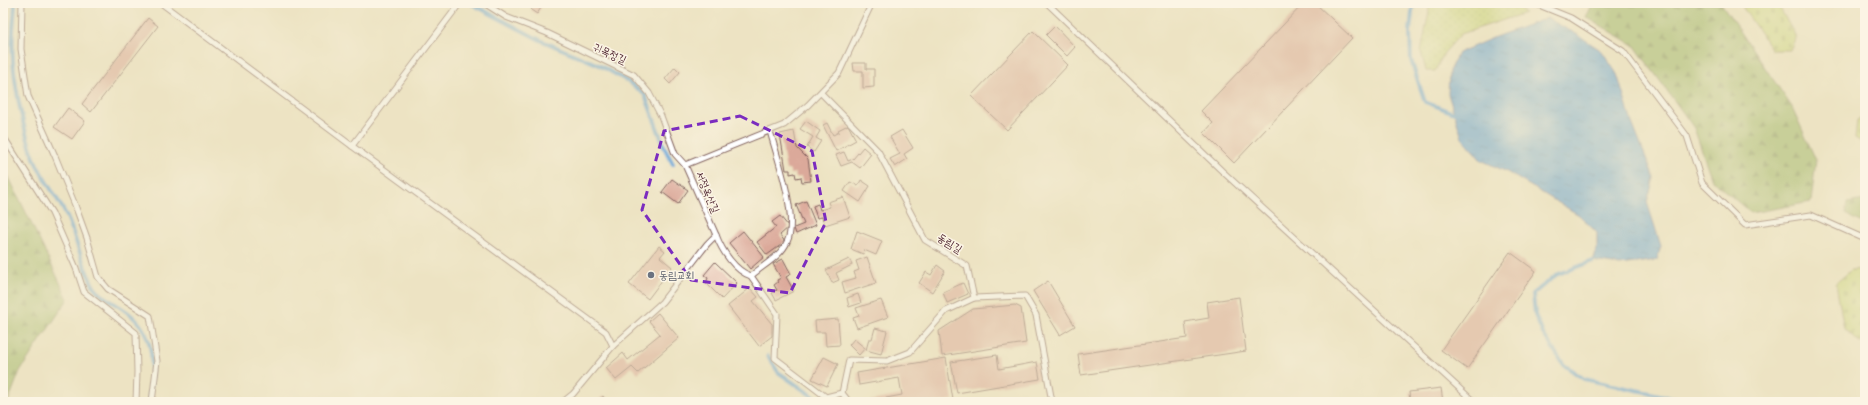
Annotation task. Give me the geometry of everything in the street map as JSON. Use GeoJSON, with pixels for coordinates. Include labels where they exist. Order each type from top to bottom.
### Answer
{"type":"FeatureCollection","features":[{"type":"Feature","properties":{"kind":"lane"},"geometry":{"type":"LineString","coordinates":[[22,3],[21,49],[28,96],[75,205],[87,238],[98,277],[108,289],[150,316],[157,361],[152,402]]}},
{"type":"Feature","properties":{"kind":"lane"},"geometry":{"type":"LineString","coordinates":[[161,3],[352,146],[606,332],[613,346]]}},
{"type":"Feature","properties":{"kind":"lane"},"geometry":{"type":"LineString","coordinates":[[352,146],[460,3]]}},
{"type":"Feature","properties":{"kind":"lane","name":"귀목정길"},"geometry":{"type":"LineString","coordinates":[[484,3],[506,17],[547,33],[634,75],[650,93],[675,154],[685,165]]}},
{"type":"Feature","properties":{"kind":"lane","name":"서정옥산길"},"geometry":{"type":"LineString","coordinates":[[751,276],[744,274],[721,250],[716,235],[685,165],[784,125],[821,93],[839,73],[872,3]]}},
{"type":"Feature","properties":{"kind":"lane"},"geometry":{"type":"LineString","coordinates":[[1047,3],[1222,171],[1472,400],[1472,402]]}},
{"type":"Feature","properties":{"kind":"lane"},"geometry":{"type":"LineString","coordinates":[[1534,3],[1571,18],[1623,51],[1687,136],[1702,183],[1745,225],[1811,215],[1865,239]]}},
{"type":"Feature","properties":{"kind":"lane","name":"동림길"},"geometry":{"type":"LineString","coordinates":[[821,93],[878,151],[926,240],[967,266],[974,298]]}},
{"type":"Feature","properties":{"kind":"lane"},"geometry":{"type":"LineString","coordinates":[[770,131],[792,221],[787,242],[778,253],[751,276],[777,314],[775,358],[826,397],[842,393]]}},
{"type":"Feature","properties":{"kind":"lane"},"geometry":{"type":"LineString","coordinates":[[3,136],[52,213],[76,268],[84,292],[136,333],[136,402]]}},
{"type":"Feature","properties":{"kind":"lane"},"geometry":{"type":"LineString","coordinates":[[563,402],[573,394],[613,346],[662,302],[703,249],[716,235]]}},
{"type":"Feature","properties":{"kind":"lane"},"geometry":{"type":"LineString","coordinates":[[849,402],[842,393],[849,360],[887,361],[910,352],[946,311],[974,298],[1025,296],[1036,316],[1052,402]]}},
{"type":"Feature","properties":{"kind":"highlighted area"},"geometry":{"type":"Polygon","coordinates":[[[740,116],[812,151],[826,222],[790,293],[691,280],[642,210],[664,131],[740,116]]]}},
{"type":"Feature","properties":{"kind":"green space"},"geometry":{"type":"Polygon","coordinates":[[[1428,3],[1514,3],[1525,13],[1461,34],[1444,53],[1435,71],[1426,71],[1421,52],[1429,11],[1428,3]]]}},
{"type":"Feature","properties":{"kind":"green space"},"geometry":{"type":"Polygon","coordinates":[[[1593,3],[1721,3],[1792,107],[1816,160],[1811,202],[1751,213],[1712,180],[1694,128],[1634,45],[1586,17],[1593,3]]]}},
{"type":"Feature","properties":{"kind":"green space"},"geometry":{"type":"Polygon","coordinates":[[[1743,3],[1777,3],[1796,37],[1790,50],[1772,50],[1743,8],[1743,3]]]}},
{"type":"Feature","properties":{"kind":"green space"},"geometry":{"type":"Polygon","coordinates":[[[1865,115],[1865,144],[1855,138],[1857,120],[1865,115]]]}},
{"type":"Feature","properties":{"kind":"green space"},"geometry":{"type":"Polygon","coordinates":[[[3,165],[68,299],[20,371],[8,402],[3,402],[3,165]]]}},
{"type":"Feature","properties":{"kind":"green space"},"geometry":{"type":"Polygon","coordinates":[[[1865,200],[1865,224],[1845,214],[1847,203],[1865,200]]]}},
{"type":"Feature","properties":{"kind":"green space"},"geometry":{"type":"Polygon","coordinates":[[[1865,269],[1865,341],[1861,343],[1844,329],[1836,283],[1851,270],[1865,269]]]}},
{"type":"Feature","properties":{"kind":"water"},"geometry":{"type":"Polygon","coordinates":[[[1547,18],[1578,35],[1602,51],[1617,74],[1632,123],[1654,178],[1647,202],[1661,246],[1657,260],[1620,265],[1593,261],[1597,249],[1597,233],[1579,215],[1507,172],[1481,160],[1462,138],[1448,94],[1449,71],[1458,53],[1495,37],[1547,18]]]}},
{"type":"Feature","properties":{"kind":"building"},"geometry":{"type":"Polygon","coordinates":[[[536,3],[544,3],[537,14],[531,10],[536,3]]]}},
{"type":"Feature","properties":{"kind":"building"},"geometry":{"type":"Polygon","coordinates":[[[1304,3],[1315,3],[1352,38],[1234,163],[1204,133],[1213,123],[1201,111],[1304,3]]]}},
{"type":"Feature","properties":{"kind":"building"},"geometry":{"type":"Polygon","coordinates":[[[148,18],[158,26],[91,112],[82,104],[148,18]]]}},
{"type":"Feature","properties":{"kind":"building"},"geometry":{"type":"Polygon","coordinates":[[[1055,26],[1075,47],[1067,56],[1046,35],[1055,26]]]}},
{"type":"Feature","properties":{"kind":"building"},"geometry":{"type":"Polygon","coordinates":[[[1033,31],[1068,65],[1007,130],[971,96],[1033,31]]]}},
{"type":"Feature","properties":{"kind":"building"},"geometry":{"type":"Polygon","coordinates":[[[853,63],[866,63],[866,69],[874,69],[874,87],[863,88],[863,71],[854,71],[853,63]]]}},
{"type":"Feature","properties":{"kind":"building"},"geometry":{"type":"Polygon","coordinates":[[[675,67],[680,72],[670,84],[665,79],[675,67]]]}},
{"type":"Feature","properties":{"kind":"building"},"geometry":{"type":"Polygon","coordinates":[[[68,108],[85,121],[72,139],[54,127],[68,108]]]}},
{"type":"Feature","properties":{"kind":"building"},"geometry":{"type":"Polygon","coordinates":[[[806,121],[820,131],[816,138],[821,141],[814,152],[807,147],[813,137],[800,129],[806,121]]]}},
{"type":"Feature","properties":{"kind":"building"},"geometry":{"type":"Polygon","coordinates":[[[827,123],[833,135],[839,132],[838,130],[848,125],[856,140],[836,151],[823,125],[827,123]]]}},
{"type":"Feature","properties":{"kind":"building"},"geometry":{"type":"Polygon","coordinates":[[[902,130],[913,148],[904,154],[907,159],[895,167],[890,159],[900,154],[890,137],[902,130]]]}},
{"type":"Feature","properties":{"kind":"building"},"geometry":{"type":"Polygon","coordinates":[[[794,131],[797,148],[808,159],[811,181],[802,182],[801,177],[796,178],[795,173],[790,174],[790,170],[786,170],[780,134],[794,131]]]}},
{"type":"Feature","properties":{"kind":"building"},"geometry":{"type":"Polygon","coordinates":[[[863,147],[871,154],[860,168],[852,162],[841,166],[836,155],[844,152],[848,161],[853,159],[863,147]]]}},
{"type":"Feature","properties":{"kind":"building"},"geometry":{"type":"Polygon","coordinates":[[[672,179],[688,190],[678,204],[662,192],[672,179]]]}},
{"type":"Feature","properties":{"kind":"building"},"geometry":{"type":"Polygon","coordinates":[[[861,180],[870,186],[860,202],[844,191],[850,182],[858,186],[861,180]]]}},
{"type":"Feature","properties":{"kind":"building"},"geometry":{"type":"Polygon","coordinates":[[[843,197],[850,217],[825,225],[822,217],[817,218],[813,206],[818,204],[820,210],[830,207],[828,202],[843,197]]]}},
{"type":"Feature","properties":{"kind":"building"},"geometry":{"type":"Polygon","coordinates":[[[806,201],[816,225],[796,234],[794,228],[804,224],[796,205],[806,201]]]}},
{"type":"Feature","properties":{"kind":"building"},"geometry":{"type":"Polygon","coordinates":[[[780,216],[789,227],[780,235],[785,242],[767,255],[757,242],[776,227],[772,222],[780,216]]]}},
{"type":"Feature","properties":{"kind":"building"},"geometry":{"type":"Polygon","coordinates":[[[743,231],[764,257],[750,269],[729,243],[743,231]]]}},
{"type":"Feature","properties":{"kind":"building"},"geometry":{"type":"Polygon","coordinates":[[[857,231],[882,241],[876,255],[864,250],[863,254],[851,249],[857,231]]]}},
{"type":"Feature","properties":{"kind":"building","name":"동림교회"},"geometry":{"type":"Polygon","coordinates":[[[659,246],[665,251],[660,257],[672,267],[648,299],[629,284],[659,246]]]}},
{"type":"Feature","properties":{"kind":"building"},"geometry":{"type":"Polygon","coordinates":[[[1510,252],[1536,271],[1467,369],[1441,350],[1510,252]]]}},
{"type":"Feature","properties":{"kind":"building"},"geometry":{"type":"Polygon","coordinates":[[[867,257],[876,283],[845,293],[842,282],[856,278],[854,272],[859,270],[856,261],[867,257]]]}},
{"type":"Feature","properties":{"kind":"building"},"geometry":{"type":"Polygon","coordinates":[[[783,259],[791,274],[786,277],[794,291],[776,300],[772,293],[777,290],[774,285],[778,282],[777,280],[781,278],[773,264],[783,259]]]}},
{"type":"Feature","properties":{"kind":"building"},"geometry":{"type":"Polygon","coordinates":[[[849,259],[852,265],[836,273],[839,280],[832,283],[826,270],[849,259]]]}},
{"type":"Feature","properties":{"kind":"building"},"geometry":{"type":"Polygon","coordinates":[[[715,262],[737,283],[722,299],[706,283],[708,278],[704,275],[715,262]]]}},
{"type":"Feature","properties":{"kind":"building"},"geometry":{"type":"Polygon","coordinates":[[[937,265],[945,271],[932,292],[919,283],[926,272],[931,275],[937,265]]]}},
{"type":"Feature","properties":{"kind":"building"},"geometry":{"type":"Polygon","coordinates":[[[1048,281],[1075,326],[1060,335],[1033,291],[1048,281]]]}},
{"type":"Feature","properties":{"kind":"building"},"geometry":{"type":"Polygon","coordinates":[[[963,283],[968,294],[947,303],[943,292],[963,283]]]}},
{"type":"Feature","properties":{"kind":"building"},"geometry":{"type":"Polygon","coordinates":[[[750,288],[758,297],[753,301],[772,324],[772,336],[759,346],[728,306],[750,288]]]}},
{"type":"Feature","properties":{"kind":"building"},"geometry":{"type":"Polygon","coordinates":[[[858,294],[861,303],[849,307],[847,298],[858,294]]]}},
{"type":"Feature","properties":{"kind":"building"},"geometry":{"type":"Polygon","coordinates":[[[1239,297],[1246,351],[1081,375],[1078,354],[1187,338],[1185,322],[1209,318],[1207,302],[1239,297]]]}},
{"type":"Feature","properties":{"kind":"building"},"geometry":{"type":"Polygon","coordinates":[[[881,300],[888,317],[857,328],[853,318],[859,316],[856,308],[881,300]]]}},
{"type":"Feature","properties":{"kind":"building"},"geometry":{"type":"Polygon","coordinates":[[[1015,305],[1021,308],[1026,343],[942,356],[939,331],[973,309],[1015,305]]]}},
{"type":"Feature","properties":{"kind":"building"},"geometry":{"type":"Polygon","coordinates":[[[658,313],[679,338],[638,373],[632,367],[616,380],[606,368],[623,353],[628,360],[660,334],[649,321],[658,313]]]}},
{"type":"Feature","properties":{"kind":"building"},"geometry":{"type":"Polygon","coordinates":[[[838,319],[840,345],[826,346],[825,332],[816,332],[815,321],[838,319]]]}},
{"type":"Feature","properties":{"kind":"building"},"geometry":{"type":"Polygon","coordinates":[[[875,328],[887,331],[881,354],[866,350],[869,339],[872,339],[875,328]]]}},
{"type":"Feature","properties":{"kind":"building"},"geometry":{"type":"Polygon","coordinates":[[[854,339],[865,348],[859,355],[849,345],[854,339]]]}},
{"type":"Feature","properties":{"kind":"building"},"geometry":{"type":"Polygon","coordinates":[[[997,355],[999,369],[1037,362],[1040,379],[957,393],[951,362],[997,355]]]}},
{"type":"Feature","properties":{"kind":"building"},"geometry":{"type":"Polygon","coordinates":[[[824,357],[838,364],[827,386],[812,379],[824,357]]]}},
{"type":"Feature","properties":{"kind":"building"},"geometry":{"type":"Polygon","coordinates":[[[946,358],[953,400],[940,402],[865,402],[902,395],[899,378],[859,385],[857,373],[946,358]]]}},
{"type":"Feature","properties":{"kind":"building"},"geometry":{"type":"Polygon","coordinates":[[[1441,388],[1443,402],[1410,402],[1409,392],[1441,388]]]}},
{"type":"Feature","properties":{"kind":"building"},"geometry":{"type":"Polygon","coordinates":[[[603,396],[609,402],[596,402],[603,396]]]}},
{"type":"Feature","properties":{"kind":"waterway"},"geometry":{"type":"LineString","coordinates":[[15,3],[12,54],[20,110],[30,147],[37,166],[67,217],[86,270],[94,287],[135,318],[143,328],[151,350],[152,362],[149,402]]}},
{"type":"Feature","properties":{"kind":"waterway"},"geometry":{"type":"LineString","coordinates":[[470,3],[540,40],[599,65],[629,82],[645,95],[665,149],[673,164]]}},
{"type":"Feature","properties":{"kind":"waterway"},"geometry":{"type":"LineString","coordinates":[[1413,3],[1410,32],[1411,60],[1425,102],[1454,113]]}},
{"type":"Feature","properties":{"kind":"waterway"},"geometry":{"type":"LineString","coordinates":[[1593,261],[1556,275],[1533,294],[1535,315],[1543,334],[1564,365],[1584,379],[1693,402]]}},
{"type":"Feature","properties":{"kind":"waterway"},"geometry":{"type":"LineString","coordinates":[[768,356],[778,372],[821,402]]}},
{"type":"Feature","properties":{"kind":"place","name":"동림교회"},"geometry":{"type":"Point","coordinates":[651,275]}}]}
